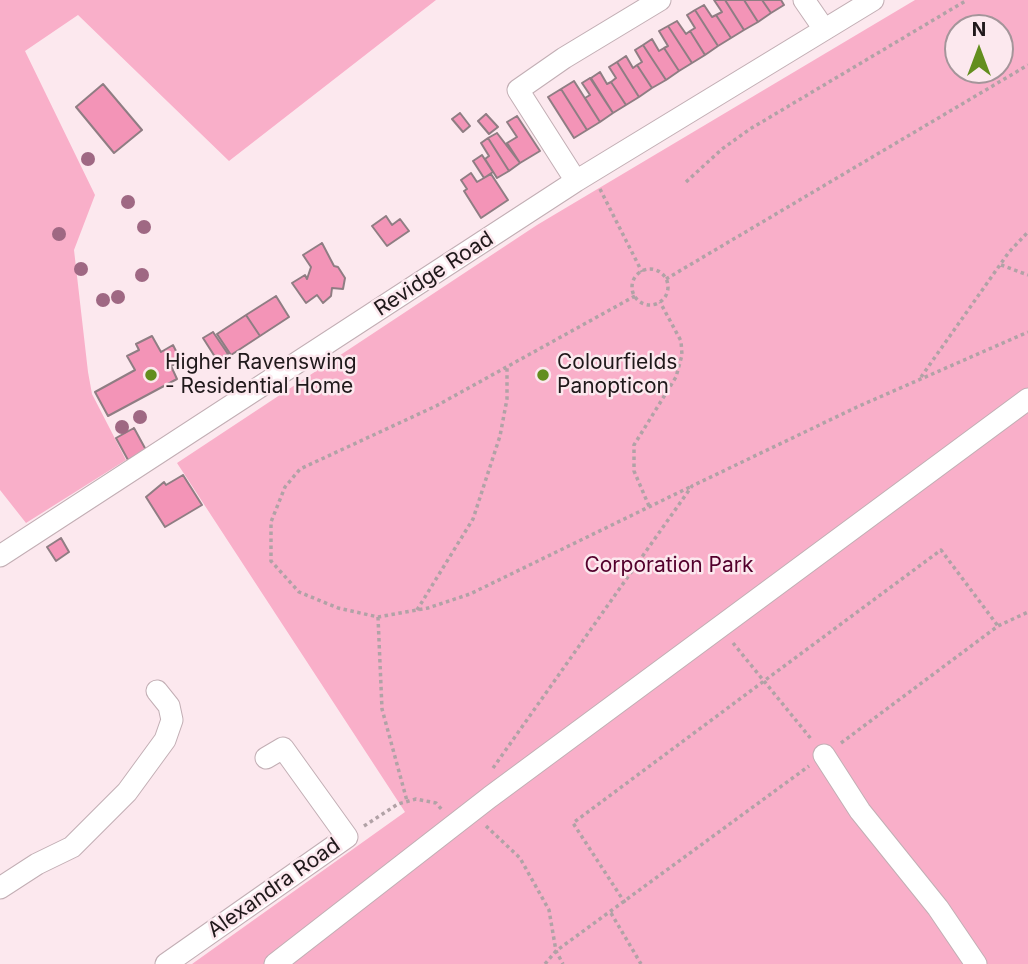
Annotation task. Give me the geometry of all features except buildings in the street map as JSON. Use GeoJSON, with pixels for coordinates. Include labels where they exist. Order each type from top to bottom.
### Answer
{"type":"FeatureCollection","features":[{"type":"Feature","properties":{"kind":"street"},"geometry":{"type":"LineString","coordinates":[[583,176],[518,90],[564,58],[660,0]]}},
{"type":"Feature","properties":{"kind":"street"},"geometry":{"type":"LineString","coordinates":[[804,0],[824,29]]}},
{"type":"Feature","properties":{"kind":"street","name":"Revidge Road"},"geometry":{"type":"LineString","coordinates":[[0,556],[583,176],[873,0]]}},
{"type":"Feature","properties":{"kind":"street"},"geometry":{"type":"LineString","coordinates":[[275,964],[463,817],[1028,399]]}},
{"type":"Feature","properties":{"kind":"street"},"geometry":{"type":"LineString","coordinates":[[0,888],[37,864],[72,847],[127,792],[165,740],[172,720],[169,706],[157,691]]}},
{"type":"Feature","properties":{"kind":"street"},"geometry":{"type":"LineString","coordinates":[[266,758],[283,748],[347,837]]}},
{"type":"Feature","properties":{"kind":"street"},"geometry":{"type":"LineString","coordinates":[[824,755],[860,811],[938,908],[976,964]]}},
{"type":"Feature","properties":{"kind":"street","name":"Alexandra Road"},"geometry":{"type":"LineString","coordinates":[[166,964],[347,837]]}},
{"type":"Feature","properties":{"kind":"path"},"geometry":{"type":"LineString","coordinates":[[686,182],[722,149],[750,129],[967,0]]}},
{"type":"Feature","properties":{"kind":"path"},"geometry":{"type":"LineString","coordinates":[[666,279],[1028,65]]}},
{"type":"Feature","properties":{"kind":"path"},"geometry":{"type":"LineString","coordinates":[[583,176],[642,272]]}},
{"type":"Feature","properties":{"kind":"path"},"geometry":{"type":"LineString","coordinates":[[919,379],[1000,265],[1028,232]]}},
{"type":"Feature","properties":{"kind":"path"},"geometry":{"type":"LineString","coordinates":[[1000,265],[1028,275]]}},
{"type":"Feature","properties":{"kind":"path"},"geometry":{"type":"LineString","coordinates":[[658,271],[666,279],[668,290],[660,302],[644,304],[635,296],[633,285],[642,272],[658,271]]}},
{"type":"Feature","properties":{"kind":"path"},"geometry":{"type":"LineString","coordinates":[[635,296],[436,406],[300,469],[285,487],[271,522],[271,561],[299,592],[338,608],[378,617],[417,610],[470,594],[919,379],[1028,332]]}},
{"type":"Feature","properties":{"kind":"path"},"geometry":{"type":"LineString","coordinates":[[649,507],[634,471],[634,445],[676,377],[682,355],[681,341],[660,302]]}},
{"type":"Feature","properties":{"kind":"path"},"geometry":{"type":"LineString","coordinates":[[417,610],[473,519],[500,436],[507,399],[507,367]]}},
{"type":"Feature","properties":{"kind":"path"},"geometry":{"type":"LineString","coordinates":[[493,769],[692,486]]}},
{"type":"Feature","properties":{"kind":"path"},"geometry":{"type":"LineString","coordinates":[[625,903],[573,823],[764,681],[941,550],[998,626]]}},
{"type":"Feature","properties":{"kind":"path"},"geometry":{"type":"LineString","coordinates":[[545,964],[556,951],[625,903],[998,626],[1028,612]]}},
{"type":"Feature","properties":{"kind":"path"},"geometry":{"type":"LineString","coordinates":[[378,617],[382,709],[407,801]]}},
{"type":"Feature","properties":{"kind":"path"},"geometry":{"type":"LineString","coordinates":[[721,628],[824,755]]}},
{"type":"Feature","properties":{"kind":"path"},"geometry":{"type":"LineString","coordinates":[[347,837],[407,801],[425,799],[463,817],[520,858],[549,909],[556,951],[563,964]]}},
{"type":"Feature","properties":{"kind":"path"},"geometry":{"type":"LineString","coordinates":[[611,913],[641,964]]}},
{"type":"Feature","properties":{"kind":"green space"},"geometry":{"type":"Polygon","coordinates":[[[0,0],[436,0],[229,161],[78,15],[25,51],[95,195],[74,250],[88,372],[92,394],[126,460],[26,523],[0,490],[0,0]]]}},
{"type":"Feature","properties":{"kind":"green space","name":"Corporation Park"},"geometry":{"type":"Polygon","coordinates":[[[915,0],[1028,0],[1028,964],[192,964],[405,812],[177,463],[537,225],[915,0]]]}},
{"type":"Feature","properties":{"kind":"place","name":"Higher Ravenswing - Residential Home"},"geometry":{"type":"Point","coordinates":[151,375]}},
{"type":"Feature","properties":{"kind":"place","name":"Colourfields Panopticon"},"geometry":{"type":"Point","coordinates":[543,375]}}]}
